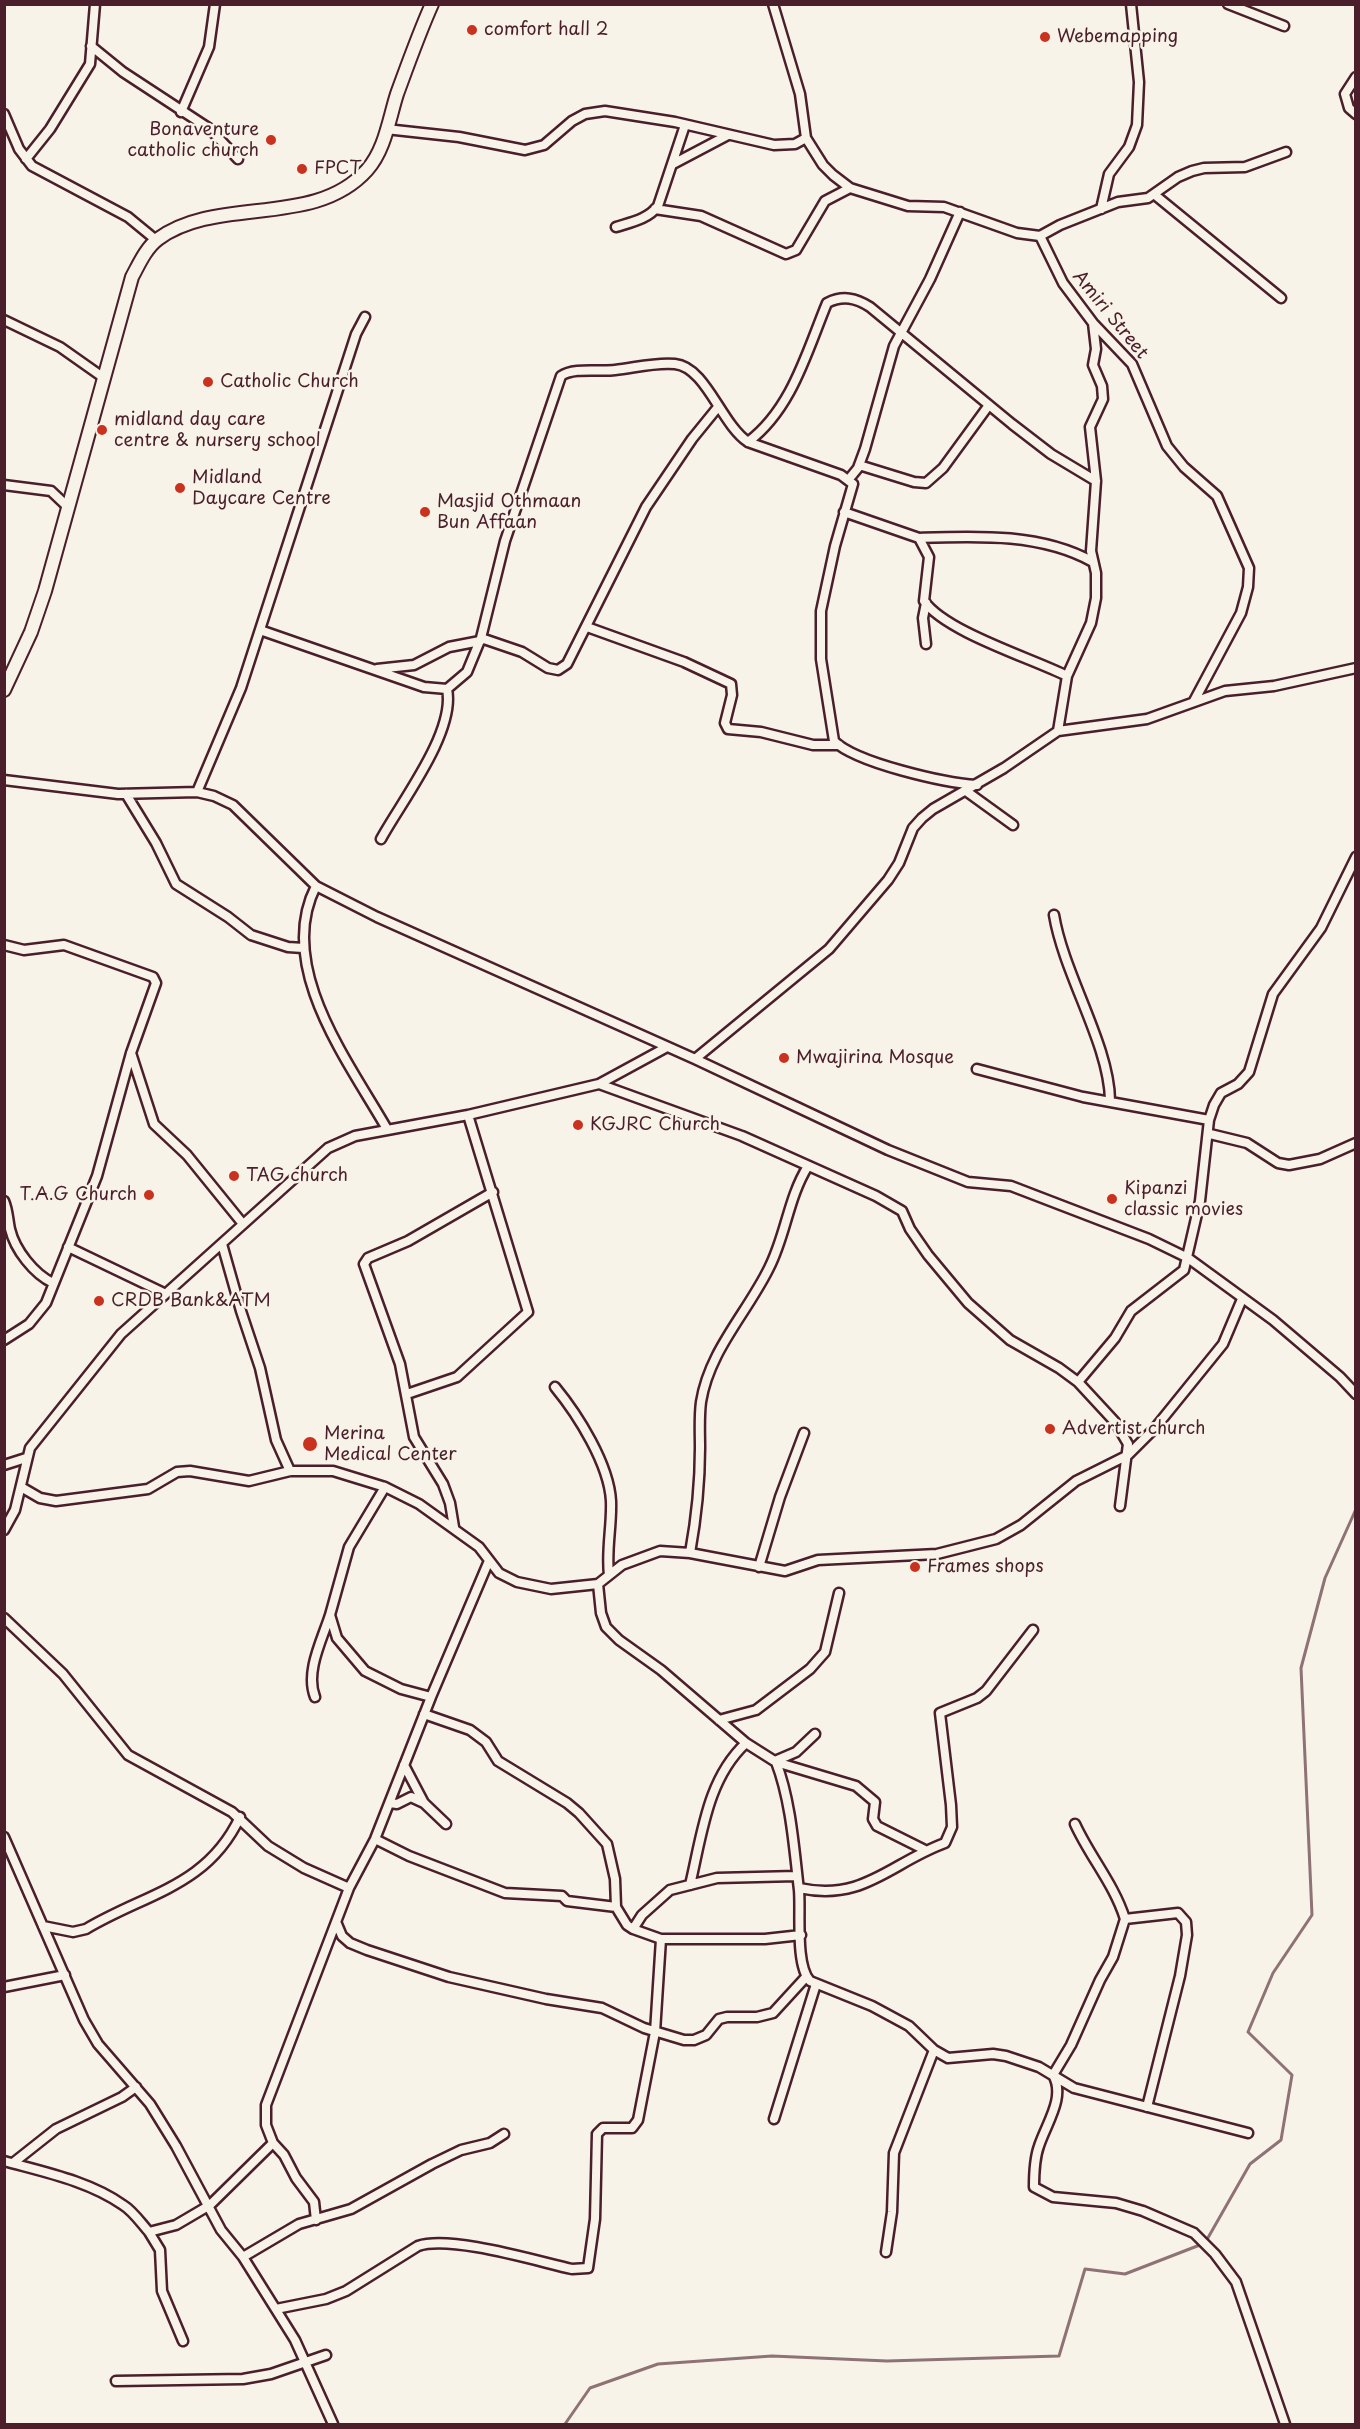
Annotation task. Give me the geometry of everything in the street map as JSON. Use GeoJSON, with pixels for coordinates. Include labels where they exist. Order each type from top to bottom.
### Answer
{"type":"FeatureCollection","features":[{"type":"Feature","properties":{"kind":"street"},"geometry":{"type":"LineString","coordinates":[[26,159],[50,129],[90,64],[95,4]]}},
{"type":"Feature","properties":{"kind":"street"},"geometry":{"type":"LineString","coordinates":[[181,112],[209,47],[215,4]]}},
{"type":"Feature","properties":{"kind":"street"},"geometry":{"type":"LineString","coordinates":[[773,4],[800,94],[806,138],[823,165],[850,188],[908,206],[933,205],[1017,232],[1040,236],[1060,225],[1124,200],[1155,195],[1178,177],[1204,168],[1245,167],[1286,152]]}},
{"type":"Feature","properties":{"kind":"street"},"geometry":{"type":"LineString","coordinates":[[1101,209],[1109,174],[1129,147],[1137,125],[1139,82],[1131,4]]}},
{"type":"Feature","properties":{"kind":"street"},"geometry":{"type":"LineString","coordinates":[[4,690],[31,633],[69,508],[132,277],[143,256],[156,240],[188,225],[318,201],[337,194],[353,184],[378,153],[431,5]]}},
{"type":"Feature","properties":{"kind":"street"},"geometry":{"type":"LineString","coordinates":[[1228,5],[1284,26]]}},
{"type":"Feature","properties":{"kind":"street"},"geometry":{"type":"LineString","coordinates":[[92,46],[181,112],[210,129],[238,159]]}},
{"type":"Feature","properties":{"kind":"street"},"geometry":{"type":"LineString","coordinates":[[1356,77],[1346,88],[1345,94],[1349,108],[1356,114]]}},
{"type":"Feature","properties":{"kind":"street"},"geometry":{"type":"LineString","coordinates":[[386,129],[459,137],[525,150],[537,149],[572,121],[596,112],[643,116],[774,145],[795,144],[806,138]]}},
{"type":"Feature","properties":{"kind":"street"},"geometry":{"type":"LineString","coordinates":[[4,114],[26,159],[128,217],[156,240]]}},
{"type":"Feature","properties":{"kind":"street"},"geometry":{"type":"LineString","coordinates":[[616,227],[640,219],[655,209],[673,164],[685,125]]}},
{"type":"Feature","properties":{"kind":"street"},"geometry":{"type":"LineString","coordinates":[[673,164],[728,135]]}},
{"type":"Feature","properties":{"kind":"street"},"geometry":{"type":"LineString","coordinates":[[655,209],[701,216],[786,254],[796,250],[825,201],[850,188]]}},
{"type":"Feature","properties":{"kind":"street"},"geometry":{"type":"LineString","coordinates":[[1155,195],[1281,298]]}},
{"type":"Feature","properties":{"kind":"street"},"geometry":{"type":"LineString","coordinates":[[849,479],[853,477],[859,465],[891,354],[930,279],[960,212]]}},
{"type":"Feature","properties":{"kind":"street","name":"Amiri Street"},"geometry":{"type":"LineString","coordinates":[[1040,236],[1063,283],[1093,323],[1132,364],[1167,446],[1184,467],[1217,496],[1249,568],[1248,587],[1241,613],[1194,701]]}},
{"type":"Feature","properties":{"kind":"street"},"geometry":{"type":"LineString","coordinates":[[748,442],[765,429],[782,407],[827,303],[836,298],[851,298],[861,301],[1051,454],[1096,481]]}},
{"type":"Feature","properties":{"kind":"street"},"geometry":{"type":"LineString","coordinates":[[197,792],[240,688],[356,334],[365,317]]}},
{"type":"Feature","properties":{"kind":"street"},"geometry":{"type":"LineString","coordinates":[[4,320],[60,347],[104,378]]}},
{"type":"Feature","properties":{"kind":"street"},"geometry":{"type":"LineString","coordinates":[[1058,731],[1067,676],[1091,623],[1096,598],[1091,551],[1096,481],[1090,427],[1103,399],[1102,386],[1093,365],[1096,349],[1093,323]]}},
{"type":"Feature","properties":{"kind":"street"},"geometry":{"type":"LineString","coordinates":[[260,630],[424,687],[447,689],[467,672],[480,640],[505,541],[561,376],[567,372],[599,372],[662,364],[685,366],[698,376],[738,435],[748,442],[849,479],[853,484],[820,611],[821,659],[832,735],[839,746]]}},
{"type":"Feature","properties":{"kind":"street"},"geometry":{"type":"LineString","coordinates":[[859,465],[914,482],[926,483],[943,468],[989,405]]}},
{"type":"Feature","properties":{"kind":"street"},"geometry":{"type":"LineString","coordinates":[[372,669],[414,664],[449,646],[480,640],[522,652],[548,668],[558,670],[567,664],[646,507],[692,439],[718,407]]}},
{"type":"Feature","properties":{"kind":"street"},"geometry":{"type":"LineString","coordinates":[[4,484],[51,491],[69,508]]}},
{"type":"Feature","properties":{"kind":"street"},"geometry":{"type":"LineString","coordinates":[[844,512],[919,538],[975,537],[1038,542],[1067,550],[1093,562]]}},
{"type":"Feature","properties":{"kind":"street"},"geometry":{"type":"LineString","coordinates":[[919,538],[929,557],[923,594],[926,603],[936,614],[1067,676]]}},
{"type":"Feature","properties":{"kind":"street"},"geometry":{"type":"LineString","coordinates":[[926,603],[923,618],[926,644]]}},
{"type":"Feature","properties":{"kind":"street"},"geometry":{"type":"LineString","coordinates":[[587,627],[684,662],[731,684],[732,695],[725,723],[728,729],[761,732],[813,745],[839,746],[924,777],[977,784]]}},
{"type":"Feature","properties":{"kind":"street"},"geometry":{"type":"LineString","coordinates":[[695,1059],[829,949],[888,880],[899,863],[913,828],[933,808],[966,791],[1058,731],[1148,719],[1225,691],[1274,686],[1354,671]]}},
{"type":"Feature","properties":{"kind":"street"},"geometry":{"type":"LineString","coordinates":[[381,839],[425,765],[446,713],[447,689]]}},
{"type":"Feature","properties":{"kind":"street"},"geometry":{"type":"LineString","coordinates":[[4,780],[126,794],[197,792],[214,796],[233,805],[316,886],[377,917],[946,1174],[968,1182],[1011,1186],[1149,1239],[1188,1258],[1273,1320],[1340,1377],[1356,1394]]}},
{"type":"Feature","properties":{"kind":"street"},"geometry":{"type":"LineString","coordinates":[[966,791],[1013,825]]}},
{"type":"Feature","properties":{"kind":"street"},"geometry":{"type":"LineString","coordinates":[[126,794],[156,843],[176,884],[219,911],[251,935],[288,947],[303,948]]}},
{"type":"Feature","properties":{"kind":"street"},"geometry":{"type":"LineString","coordinates":[[1078,1382],[1115,1338],[1131,1311],[1168,1280],[1184,1270],[1210,1134],[1209,1120],[1218,1097],[1238,1084],[1249,1072],[1273,994],[1321,928],[1356,857]]}},
{"type":"Feature","properties":{"kind":"street"},"geometry":{"type":"LineString","coordinates":[[316,886],[304,918],[303,948],[313,986],[333,1036],[387,1129]]}},
{"type":"Feature","properties":{"kind":"street"},"geometry":{"type":"LineString","coordinates":[[1054,915],[1066,963],[1104,1068],[1110,1100]]}},
{"type":"Feature","properties":{"kind":"street"},"geometry":{"type":"LineString","coordinates":[[4,945],[24,950],[64,945],[153,977],[156,983],[131,1053],[97,1176],[69,1247],[38,1314],[4,1341]]}},
{"type":"Feature","properties":{"kind":"street"},"geometry":{"type":"LineString","coordinates":[[4,1530],[15,1510],[26,1458],[44,1430],[121,1334],[328,1148],[355,1136],[468,1115],[599,1084],[667,1047]]}},
{"type":"Feature","properties":{"kind":"street"},"geometry":{"type":"LineString","coordinates":[[131,1053],[154,1124],[187,1155],[243,1224]]}},
{"type":"Feature","properties":{"kind":"street"},"geometry":{"type":"LineString","coordinates":[[976,1069],[1075,1095],[1209,1120]]}},
{"type":"Feature","properties":{"kind":"street"},"geometry":{"type":"LineString","coordinates":[[599,1084],[742,1136],[902,1211],[910,1229],[928,1255],[968,1304],[1010,1340],[1059,1368],[1078,1382],[1115,1422],[1128,1444],[1120,1506]]}},
{"type":"Feature","properties":{"kind":"street"},"geometry":{"type":"LineString","coordinates":[[407,1394],[457,1377],[528,1312],[468,1115]]}},
{"type":"Feature","properties":{"kind":"street"},"geometry":{"type":"LineString","coordinates":[[1210,1134],[1247,1143],[1278,1163],[1290,1165],[1320,1159],[1356,1143]]}},
{"type":"Feature","properties":{"kind":"street"},"geometry":{"type":"LineString","coordinates":[[690,1553],[699,1466],[701,1402],[705,1388],[716,1355],[768,1269],[781,1240],[790,1200],[808,1166]]}},
{"type":"Feature","properties":{"kind":"street"},"geometry":{"type":"LineString","coordinates":[[454,1527],[450,1503],[442,1484],[414,1437],[407,1394],[389,1331],[364,1262],[368,1257],[408,1241],[493,1192]]}},
{"type":"Feature","properties":{"kind":"street"},"geometry":{"type":"LineString","coordinates":[[4,1201],[10,1229],[25,1259],[44,1279],[53,1283]]}},
{"type":"Feature","properties":{"kind":"street"},"geometry":{"type":"LineString","coordinates":[[222,1244],[240,1311],[260,1368],[276,1440],[290,1471]]}},
{"type":"Feature","properties":{"kind":"street"},"geometry":{"type":"LineString","coordinates":[[69,1247],[164,1293]]}},
{"type":"Feature","properties":{"kind":"street"},"geometry":{"type":"LineString","coordinates":[[21,1487],[40,1498],[56,1501],[148,1489],[177,1472],[214,1474],[249,1481],[290,1471],[333,1471],[385,1487],[419,1503],[479,1547],[488,1563],[499,1573],[534,1587],[550,1589],[598,1584],[622,1564],[660,1551],[690,1553],[785,1571],[818,1560],[905,1557],[967,1548],[996,1539],[1021,1525],[1076,1481],[1128,1455],[1155,1428],[1223,1344],[1242,1299]]}},
{"type":"Feature","properties":{"kind":"street"},"geometry":{"type":"LineString","coordinates":[[555,1387],[578,1415],[609,1483],[611,1502],[607,1560],[609,1575]]}},
{"type":"Feature","properties":{"kind":"street"},"geometry":{"type":"LineString","coordinates":[[759,1567],[780,1497],[804,1433]]}},
{"type":"Feature","properties":{"kind":"street"},"geometry":{"type":"LineString","coordinates":[[4,1466],[26,1458]]}},
{"type":"Feature","properties":{"kind":"street"},"geometry":{"type":"LineString","coordinates":[[315,1697],[310,1685],[312,1672],[349,1547],[385,1487]]}},
{"type":"Feature","properties":{"kind":"street"},"geometry":{"type":"LineString","coordinates":[[316,2220],[314,2202],[296,2178],[284,2155],[273,2143],[266,2125],[266,2105],[270,2087],[337,1924],[349,1888],[375,1839],[430,1697],[488,1563]]}},
{"type":"Feature","properties":{"kind":"street"},"geometry":{"type":"LineString","coordinates":[[598,1584],[601,1613],[606,1627],[619,1640],[661,1670],[746,1743],[775,1761],[856,1786],[874,1802],[873,1819],[877,1826],[925,1850]]}},
{"type":"Feature","properties":{"kind":"street"},"geometry":{"type":"LineString","coordinates":[[719,1720],[756,1710],[810,1669],[825,1652],[839,1593]]}},
{"type":"Feature","properties":{"kind":"street"},"geometry":{"type":"LineString","coordinates":[[330,1615],[337,1638],[365,1671],[401,1689],[430,1697]]}},
{"type":"Feature","properties":{"kind":"street"},"geometry":{"type":"LineString","coordinates":[[4,1618],[63,1674],[128,1755],[240,1817],[276,1851],[315,1875],[349,1888]]}},
{"type":"Feature","properties":{"kind":"street"},"geometry":{"type":"LineString","coordinates":[[799,1888],[825,1891],[865,1885],[925,1850],[945,1843],[952,1827],[940,1713],[977,1698],[986,1691],[1032,1630]]}},
{"type":"Feature","properties":{"kind":"street"},"geometry":{"type":"LineString","coordinates":[[424,1714],[470,1730],[486,1742],[498,1761],[567,1803],[579,1813],[608,1844],[615,1879],[616,1907],[627,1925],[633,1929],[661,1939],[765,1939],[801,1935]]}},
{"type":"Feature","properties":{"kind":"street"},"geometry":{"type":"LineString","coordinates":[[775,1761],[796,1752],[815,1734]]}},
{"type":"Feature","properties":{"kind":"street"},"geometry":{"type":"LineString","coordinates":[[690,1885],[710,1801],[722,1770],[746,1743]]}},
{"type":"Feature","properties":{"kind":"street"},"geometry":{"type":"LineString","coordinates":[[775,1761],[786,1800],[799,1888],[806,1977],[816,1984],[872,2006],[909,2026],[934,2050],[948,2058],[993,2054],[1006,2056],[1039,2067],[1074,2088],[1248,2133]]}},
{"type":"Feature","properties":{"kind":"street"},"geometry":{"type":"LineString","coordinates":[[404,1765],[424,1803],[446,1824]]}},
{"type":"Feature","properties":{"kind":"street"},"geometry":{"type":"LineString","coordinates":[[390,1803],[397,1804],[411,1797],[424,1803]]}},
{"type":"Feature","properties":{"kind":"street"},"geometry":{"type":"LineString","coordinates":[[43,1926],[73,1932],[86,1929],[163,1891],[211,1861],[231,1838],[240,1817]]}},
{"type":"Feature","properties":{"kind":"street"},"geometry":{"type":"LineString","coordinates":[[1053,2075],[1071,2045],[1100,1980],[1113,1957],[1125,1919],[1107,1878],[1086,1849],[1075,1824]]}},
{"type":"Feature","properties":{"kind":"street"},"geometry":{"type":"LineString","coordinates":[[4,1837],[8,1853],[84,2020],[98,2044],[136,2087],[171,2137],[210,2205],[221,2230],[243,2257],[276,2309],[305,2362],[333,2424]]}},
{"type":"Feature","properties":{"kind":"street"},"geometry":{"type":"LineString","coordinates":[[375,1839],[409,1856],[505,1893],[562,1896],[567,1901],[616,1907]]}},
{"type":"Feature","properties":{"kind":"street"},"geometry":{"type":"LineString","coordinates":[[633,1929],[670,1890],[717,1878],[796,1876]]}},
{"type":"Feature","properties":{"kind":"street"},"geometry":{"type":"LineString","coordinates":[[1125,1919],[1178,1913],[1186,1922],[1187,1935],[1180,1976],[1147,2107]]}},
{"type":"Feature","properties":{"kind":"street"},"geometry":{"type":"LineString","coordinates":[[337,1924],[342,1935],[350,1943],[449,1977],[546,1999],[602,2008],[655,2032],[694,2040],[706,2035],[719,2019],[757,2017],[773,2013],[806,1977]]}},
{"type":"Feature","properties":{"kind":"street"},"geometry":{"type":"LineString","coordinates":[[276,2309],[310,2303],[346,2291],[418,2246],[430,2242],[473,2248],[572,2269],[588,2268],[595,2219],[597,2134],[603,2128],[632,2128],[638,2120],[655,2032],[661,1939]]}},
{"type":"Feature","properties":{"kind":"street"},"geometry":{"type":"LineString","coordinates":[[4,1988],[65,1975]]}},
{"type":"Feature","properties":{"kind":"street"},"geometry":{"type":"LineString","coordinates":[[774,2118],[816,1984]]}},
{"type":"Feature","properties":{"kind":"street"},"geometry":{"type":"LineString","coordinates":[[886,2252],[892,2212],[894,2153],[930,2067],[934,2050]]}},
{"type":"Feature","properties":{"kind":"street"},"geometry":{"type":"LineString","coordinates":[[1053,2075],[1058,2084],[1058,2095],[1038,2148],[1034,2187],[1053,2197],[1116,2203],[1143,2211],[1194,2233],[1232,2275],[1286,2424]]}},
{"type":"Feature","properties":{"kind":"street"},"geometry":{"type":"LineString","coordinates":[[9,2162],[56,2129],[122,2097],[136,2087]]}},
{"type":"Feature","properties":{"kind":"street"},"geometry":{"type":"LineString","coordinates":[[243,2257],[299,2224],[351,2209],[432,2163],[461,2150],[490,2144],[504,2134]]}},
{"type":"Feature","properties":{"kind":"street"},"geometry":{"type":"LineString","coordinates":[[149,2232],[176,2225],[210,2205],[273,2143]]}},
{"type":"Feature","properties":{"kind":"street"},"geometry":{"type":"LineString","coordinates":[[9,2162],[63,2178],[124,2205],[149,2232],[160,2250],[162,2291],[183,2341]]}},
{"type":"Feature","properties":{"kind":"street"},"geometry":{"type":"LineString","coordinates":[[116,2381],[243,2379],[271,2374],[326,2355]]}},
{"type":"Feature","properties":{"kind":"waterway"},"geometry":{"type":"LineString","coordinates":[[565,2424],[590,2388],[658,2364],[772,2356],[887,2361],[1059,2356],[1085,2269],[1125,2274],[1205,2243],[1250,2164],[1281,2140],[1292,2075],[1248,2032],[1273,1973],[1312,1915],[1301,1668],[1325,1578],[1356,1509]]}},
{"type":"Feature","properties":{"kind":"place","name":"comfort hall 2"},"geometry":{"type":"Point","coordinates":[472,30]}},
{"type":"Feature","properties":{"kind":"place","name":"Webemapping"},"geometry":{"type":"Point","coordinates":[1045,37]}},
{"type":"Feature","properties":{"kind":"place","name":"Bonaventure catholic church"},"geometry":{"type":"Point","coordinates":[271,140]}},
{"type":"Feature","properties":{"kind":"place","name":"FPCT"},"geometry":{"type":"Point","coordinates":[302,169]}},
{"type":"Feature","properties":{"kind":"place","name":"Catholic Church"},"geometry":{"type":"Point","coordinates":[208,382]}},
{"type":"Feature","properties":{"kind":"place","name":"midland day care centre & nursery school"},"geometry":{"type":"Point","coordinates":[102,430]}},
{"type":"Feature","properties":{"kind":"place","name":"Midland Daycare Centre"},"geometry":{"type":"Point","coordinates":[180,488]}},
{"type":"Feature","properties":{"kind":"place","name":"Masjid Othmaan Bun Affaan"},"geometry":{"type":"Point","coordinates":[425,512]}},
{"type":"Feature","properties":{"kind":"place","name":"Mwajirina Mosque"},"geometry":{"type":"Point","coordinates":[784,1058]}},
{"type":"Feature","properties":{"kind":"place","name":"KGJRC Church"},"geometry":{"type":"Point","coordinates":[578,1125]}},
{"type":"Feature","properties":{"kind":"place","name":"TAG church"},"geometry":{"type":"Point","coordinates":[234,1176]}},
{"type":"Feature","properties":{"kind":"place","name":"T.A.G Church"},"geometry":{"type":"Point","coordinates":[149,1195]}},
{"type":"Feature","properties":{"kind":"place","name":"Kipanzi classic movies"},"geometry":{"type":"Point","coordinates":[1112,1199]}},
{"type":"Feature","properties":{"kind":"place","name":"CRDB Bank&ATM"},"geometry":{"type":"Point","coordinates":[99,1301]}},
{"type":"Feature","properties":{"kind":"place","name":"Advertist church"},"geometry":{"type":"Point","coordinates":[1050,1429]}},
{"type":"Feature","properties":{"kind":"place","name":"Merina Medical Center"},"geometry":{"type":"Point","coordinates":[310,1444]}},
{"type":"Feature","properties":{"kind":"place","name":"Frames shops"},"geometry":{"type":"Point","coordinates":[915,1567]}}]}
